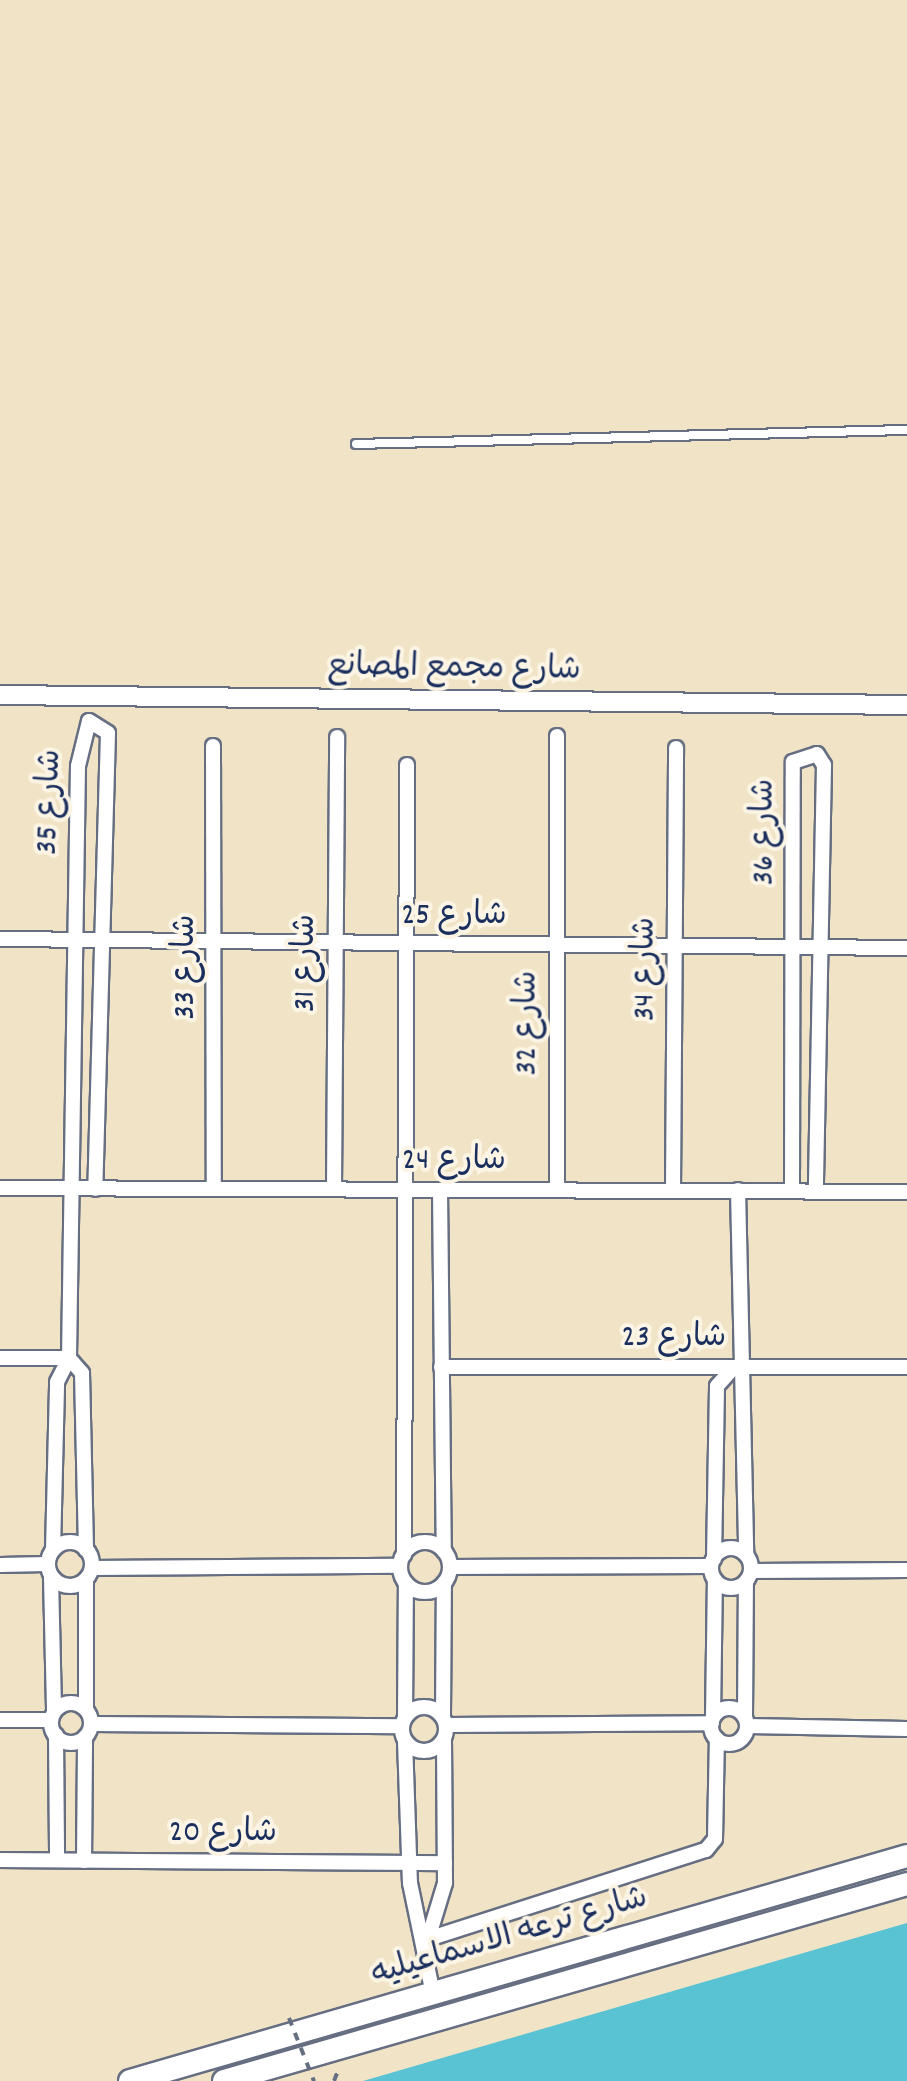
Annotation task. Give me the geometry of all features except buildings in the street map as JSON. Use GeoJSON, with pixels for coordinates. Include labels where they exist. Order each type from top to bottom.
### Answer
{"type":"FeatureCollection","features":[{"type":"Feature","properties":{"kind":"main road","name":"شارع ترعه الاسماعيليه"},"geometry":{"type":"LineString","coordinates":[[130,2081],[907,1856]]}},
{"type":"Feature","properties":{"kind":"main road","name":"شارع ترعه الاسماعيليه"},"geometry":{"type":"LineString","coordinates":[[224,2081],[907,1884]]}},
{"type":"Feature","properties":{"kind":"street","name":"شارع مجمع المصانع"},"geometry":{"type":"LineString","coordinates":[[0,694],[907,705]]}},
{"type":"Feature","properties":{"kind":"street","name":"شارع 35"},"geometry":{"type":"LineString","coordinates":[[69,1358],[80,739],[84,724],[96,721],[108,733],[95,1188]]}},
{"type":"Feature","properties":{"kind":"street","name":"شارع 32"},"geometry":{"type":"LineString","coordinates":[[557,1190],[558,736]]}},
{"type":"Feature","properties":{"kind":"street","name":"شارع 31"},"geometry":{"type":"LineString","coordinates":[[334,1189],[337,737]]}},
{"type":"Feature","properties":{"kind":"street","name":"شارع 33"},"geometry":{"type":"LineString","coordinates":[[212,746],[214,1189]]}},
{"type":"Feature","properties":{"kind":"street","name":"شارع 34"},"geometry":{"type":"LineString","coordinates":[[673,1190],[676,748]]}},
{"type":"Feature","properties":{"kind":"street","name":"شارع 36"},"geometry":{"type":"LineString","coordinates":[[792,1190],[793,762],[817,754],[820,947],[816,1190]]}},
{"type":"Feature","properties":{"kind":"street"},"geometry":{"type":"LineString","coordinates":[[408,765],[403,1190],[404,1728],[409,1862],[428,1940],[433,1994]]}},
{"type":"Feature","properties":{"kind":"street","name":"شارع 25"},"geometry":{"type":"LineString","coordinates":[[0,939],[907,948]]}},
{"type":"Feature","properties":{"kind":"street","name":"شارع 24"},"geometry":{"type":"LineString","coordinates":[[0,1188],[907,1192]]}},
{"type":"Feature","properties":{"kind":"street"},"geometry":{"type":"LineString","coordinates":[[428,1940],[444,1902],[444,1583],[450,1567],[444,1550],[440,1190]]}},
{"type":"Feature","properties":{"kind":"street"},"geometry":{"type":"LineString","coordinates":[[717,1739],[736,1742],[746,1721],[747,1386],[735,1367],[738,1190]]}},
{"type":"Feature","properties":{"kind":"street"},"geometry":{"type":"LineString","coordinates":[[0,1358],[69,1358],[82,1373],[89,1574],[84,1861]]}},
{"type":"Feature","properties":{"kind":"street"},"geometry":{"type":"LineString","coordinates":[[57,1860],[50,1564],[58,1382],[69,1358]]}},
{"type":"Feature","properties":{"kind":"street","name":"شارع 23"},"geometry":{"type":"LineString","coordinates":[[441,1367],[907,1367]]}},
{"type":"Feature","properties":{"kind":"street"},"geometry":{"type":"LineString","coordinates":[[428,1940],[700,1852],[714,1839],[717,1386],[735,1367]]}},
{"type":"Feature","properties":{"kind":"street"},"geometry":{"type":"LineString","coordinates":[[0,1565],[50,1564],[73,1542],[86,1550]]}},
{"type":"Feature","properties":{"kind":"street"},"geometry":{"type":"LineString","coordinates":[[50,1564],[72,1587],[89,1574],[402,1560],[418,1543],[444,1550]]}},
{"type":"Feature","properties":{"kind":"street"},"geometry":{"type":"LineString","coordinates":[[714,1568],[733,1548],[746,1554]]}},
{"type":"Feature","properties":{"kind":"street"},"geometry":{"type":"LineString","coordinates":[[450,1567],[714,1568],[748,1577],[907,1570]]}},
{"type":"Feature","properties":{"kind":"street"},"geometry":{"type":"LineString","coordinates":[[406,1582],[420,1591],[444,1583]]}},
{"type":"Feature","properties":{"kind":"street"},"geometry":{"type":"LineString","coordinates":[[0,1720],[53,1716],[73,1702],[88,1724]]}},
{"type":"Feature","properties":{"kind":"street"},"geometry":{"type":"LineString","coordinates":[[56,1736],[88,1724],[404,1728],[428,1706],[444,1727]]}},
{"type":"Feature","properties":{"kind":"street"},"geometry":{"type":"LineString","coordinates":[[404,1728],[420,1751],[444,1727],[712,1721],[729,1708],[746,1721],[907,1729]]}},
{"type":"Feature","properties":{"kind":"street","name":"شارع 20"},"geometry":{"type":"LineString","coordinates":[[0,1860],[445,1863]]}},
{"type":"Feature","properties":{"kind":"lane"},"geometry":{"type":"LineString","coordinates":[[356,444],[907,430]]}},
{"type":"Feature","properties":{"kind":"path"},"geometry":{"type":"LineString","coordinates":[[289,2018],[314,2081]]}},
{"type":"Feature","properties":{"kind":"path"},"geometry":{"type":"LineString","coordinates":[[334,2081],[340,2070]]}},
{"type":"Feature","properties":{"kind":"water"},"geometry":{"type":"Polygon","coordinates":[[[907,1923],[907,2081],[363,2081],[907,1923]]]}}]}
